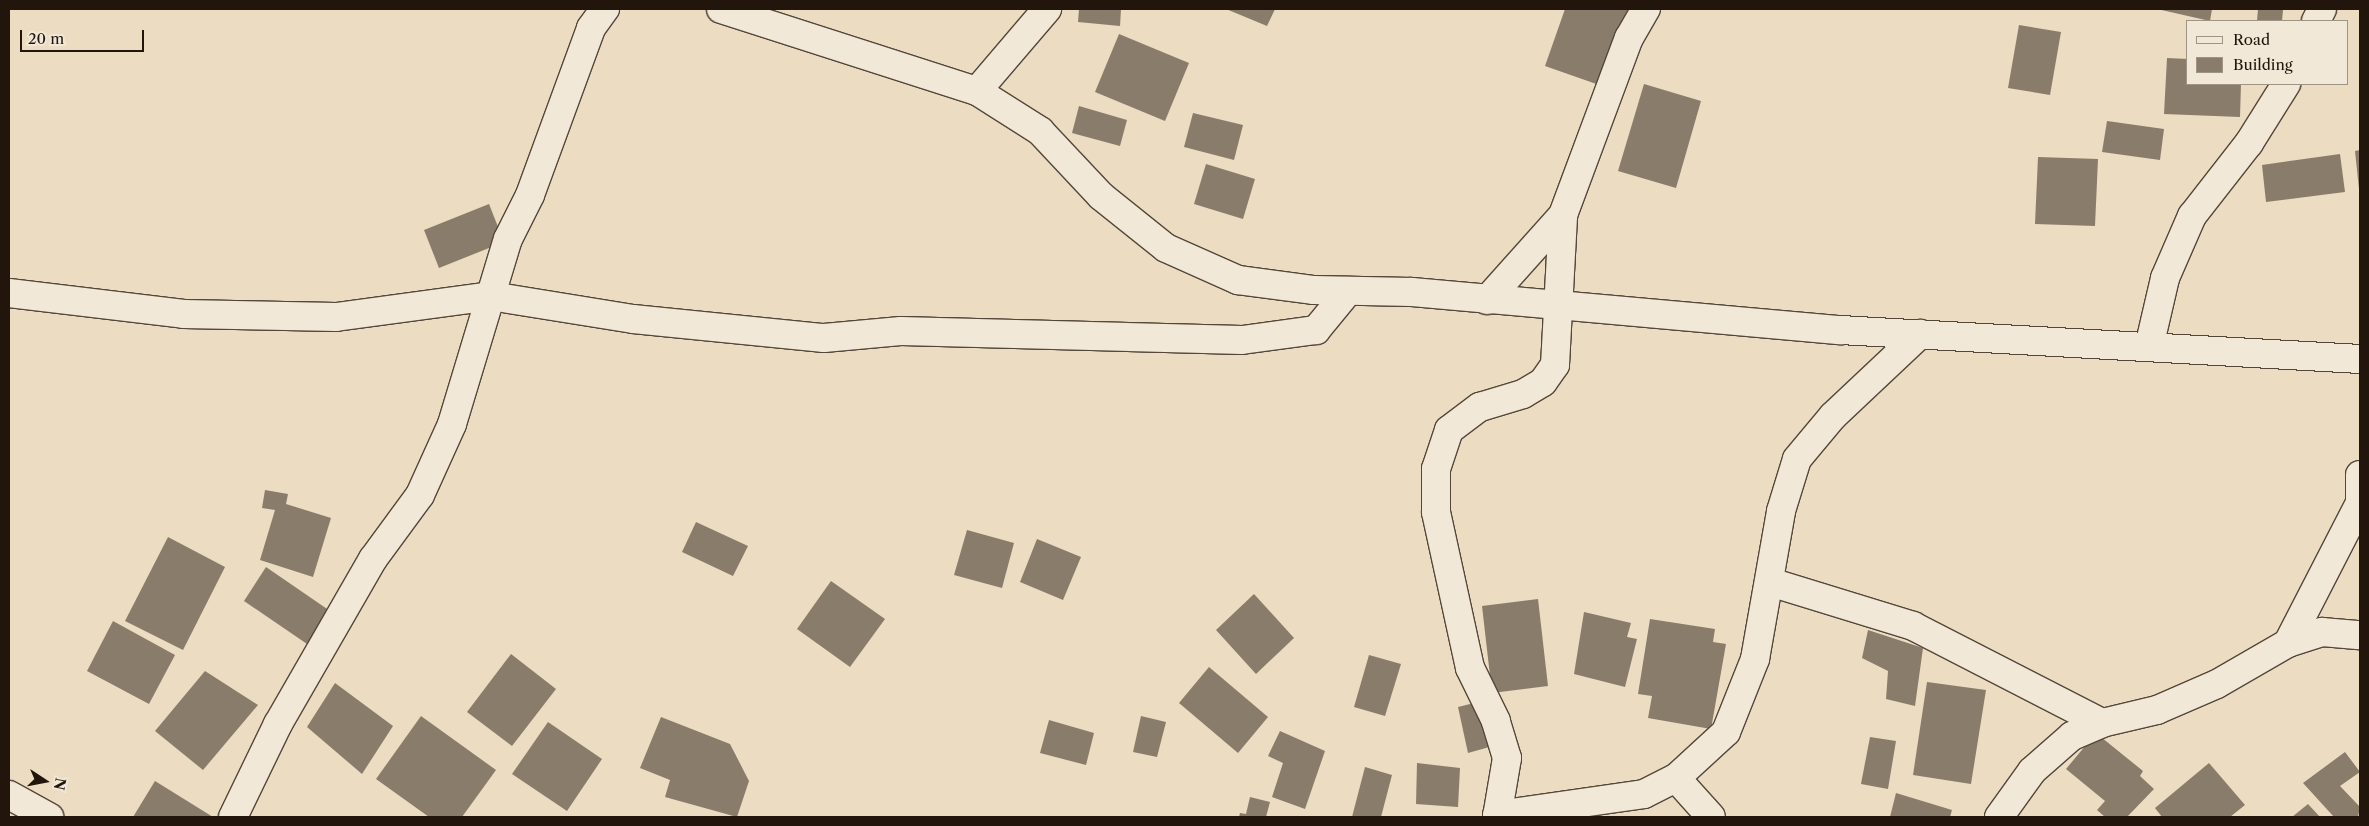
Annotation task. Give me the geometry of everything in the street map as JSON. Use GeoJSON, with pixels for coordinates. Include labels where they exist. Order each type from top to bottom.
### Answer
{"type":"FeatureCollection","features":[{"type":"Feature","properties":{"kind":"street"},"geometry":{"type":"LineString","coordinates":[[232,817],[278,724],[373,558],[420,495],[452,424],[508,239],[534,186],[590,28],[604,9]]}},
{"type":"Feature","properties":{"kind":"street"},"geometry":{"type":"LineString","coordinates":[[721,9],[977,91],[1040,131],[1101,196],[1166,248],[1238,280],[1348,291],[1920,334],[2360,359]]}},
{"type":"Feature","properties":{"kind":"street"},"geometry":{"type":"LineString","coordinates":[[977,91],[1048,9]]}},
{"type":"Feature","properties":{"kind":"street"},"geometry":{"type":"LineString","coordinates":[[1646,9],[1629,38],[1563,216],[1555,365],[1543,382],[1523,394],[1480,407],[1449,430],[1436,469],[1436,512],[1470,668],[1496,721],[1507,758],[1497,816],[1644,794],[1676,778],[1726,732],[1755,659],[1781,511],[1797,459],[1832,416],[1920,334]]}},
{"type":"Feature","properties":{"kind":"street"},"geometry":{"type":"LineString","coordinates":[[2149,347],[2165,278],[2192,216],[2249,143],[2285,85]]}},
{"type":"Feature","properties":{"kind":"street"},"geometry":{"type":"LineString","coordinates":[[1487,300],[1563,216]]}},
{"type":"Feature","properties":{"kind":"street"},"geometry":{"type":"LineString","coordinates":[[9,293],[184,314],[336,317],[491,296],[633,319],[824,338],[901,331],[1242,340],[1316,330],[1348,291]]}},
{"type":"Feature","properties":{"kind":"street"},"geometry":{"type":"LineString","coordinates":[[2288,643],[2360,507],[2360,474]]}},
{"type":"Feature","properties":{"kind":"street"},"geometry":{"type":"LineString","coordinates":[[1770,582],[1913,626],[2102,723]]}},
{"type":"Feature","properties":{"kind":"street"},"geometry":{"type":"LineString","coordinates":[[1999,817],[2032,771],[2072,736],[2102,723],[2157,710],[2217,684],[2288,643],[2322,632],[2360,635]]}},
{"type":"Feature","properties":{"kind":"street"},"geometry":{"type":"LineString","coordinates":[[1676,778],[1711,817]]}},
{"type":"Feature","properties":{"kind":"street"},"geometry":{"type":"LineString","coordinates":[[9,795],[49,817]]}},
{"type":"Feature","properties":{"kind":"building"},"geometry":{"type":"Polygon","coordinates":[[[1079,9],[1121,9],[1120,26],[1078,22],[1079,9]]]}},
{"type":"Feature","properties":{"kind":"building"},"geometry":{"type":"Polygon","coordinates":[[[1226,9],[1275,9],[1267,26],[1226,9]]]}},
{"type":"Feature","properties":{"kind":"building"},"geometry":{"type":"Polygon","coordinates":[[[1565,9],[1628,9],[1602,86],[1545,66],[1565,9]]]}},
{"type":"Feature","properties":{"kind":"building"},"geometry":{"type":"Polygon","coordinates":[[[2157,9],[2212,9],[2210,20],[2157,9]]]}},
{"type":"Feature","properties":{"kind":"building"},"geometry":{"type":"Polygon","coordinates":[[[2258,9],[2283,10],[2282,20],[2257,20],[2258,9]]]}},
{"type":"Feature","properties":{"kind":"building"},"geometry":{"type":"Polygon","coordinates":[[[2019,25],[2061,32],[2050,95],[2008,88],[2019,25]]]}},
{"type":"Feature","properties":{"kind":"building"},"geometry":{"type":"Polygon","coordinates":[[[1119,34],[1189,63],[1165,121],[1095,92],[1119,34]]]}},
{"type":"Feature","properties":{"kind":"building"},"geometry":{"type":"Polygon","coordinates":[[[2167,58],[2186,59],[2186,85],[2241,85],[2240,117],[2164,114],[2167,58]]]}},
{"type":"Feature","properties":{"kind":"building"},"geometry":{"type":"Polygon","coordinates":[[[1644,84],[1701,101],[1676,188],[1618,171],[1644,84]]]}},
{"type":"Feature","properties":{"kind":"building"},"geometry":{"type":"Polygon","coordinates":[[[1079,106],[1127,120],[1120,146],[1072,133],[1079,106]]]}},
{"type":"Feature","properties":{"kind":"building"},"geometry":{"type":"Polygon","coordinates":[[[1193,113],[1243,125],[1234,160],[1184,147],[1193,113]]]}},
{"type":"Feature","properties":{"kind":"building"},"geometry":{"type":"Polygon","coordinates":[[[2107,121],[2164,129],[2160,160],[2102,152],[2107,121]]]}},
{"type":"Feature","properties":{"kind":"building"},"geometry":{"type":"Polygon","coordinates":[[[2360,150],[2360,189],[2359,189],[2355,151],[2360,150]]]}},
{"type":"Feature","properties":{"kind":"building"},"geometry":{"type":"Polygon","coordinates":[[[2340,154],[2345,192],[2266,202],[2262,165],[2340,154]]]}},
{"type":"Feature","properties":{"kind":"building"},"geometry":{"type":"Polygon","coordinates":[[[2038,157],[2098,159],[2095,226],[2035,224],[2038,157]]]}},
{"type":"Feature","properties":{"kind":"building"},"geometry":{"type":"Polygon","coordinates":[[[1206,164],[1255,179],[1243,219],[1194,204],[1206,164]]]}},
{"type":"Feature","properties":{"kind":"building"},"geometry":{"type":"Polygon","coordinates":[[[489,204],[504,242],[439,268],[424,230],[489,204]]]}},
{"type":"Feature","properties":{"kind":"building"},"geometry":{"type":"Polygon","coordinates":[[[265,490],[288,494],[286,504],[331,518],[313,577],[260,560],[275,510],[262,508],[265,490]]]}},
{"type":"Feature","properties":{"kind":"building"},"geometry":{"type":"Polygon","coordinates":[[[696,522],[748,546],[733,576],[682,552],[696,522]]]}},
{"type":"Feature","properties":{"kind":"building"},"geometry":{"type":"Polygon","coordinates":[[[967,530],[1014,543],[1002,588],[954,575],[967,530]]]}},
{"type":"Feature","properties":{"kind":"building"},"geometry":{"type":"Polygon","coordinates":[[[168,537],[225,567],[183,650],[125,621],[168,537]]]}},
{"type":"Feature","properties":{"kind":"building"},"geometry":{"type":"Polygon","coordinates":[[[1037,539],[1081,557],[1063,600],[1020,582],[1037,539]]]}},
{"type":"Feature","properties":{"kind":"building"},"geometry":{"type":"Polygon","coordinates":[[[266,567],[333,613],[310,646],[244,601],[266,567]]]}},
{"type":"Feature","properties":{"kind":"building"},"geometry":{"type":"Polygon","coordinates":[[[831,581],[885,619],[850,667],[797,629],[831,581]]]}},
{"type":"Feature","properties":{"kind":"building"},"geometry":{"type":"Polygon","coordinates":[[[1254,594],[1294,638],[1256,674],[1216,630],[1254,594]]]}},
{"type":"Feature","properties":{"kind":"building"},"geometry":{"type":"Polygon","coordinates":[[[1538,599],[1548,686],[1492,693],[1482,606],[1538,599]]]}},
{"type":"Feature","properties":{"kind":"building"},"geometry":{"type":"Polygon","coordinates":[[[1584,612],[1631,623],[1627,637],[1637,639],[1625,687],[1574,674],[1584,612]]]}},
{"type":"Feature","properties":{"kind":"building"},"geometry":{"type":"Polygon","coordinates":[[[1650,619],[1715,629],[1713,642],[1726,644],[1711,729],[1648,718],[1652,696],[1638,694],[1650,619]]]}},
{"type":"Feature","properties":{"kind":"building"},"geometry":{"type":"Polygon","coordinates":[[[113,621],[175,655],[149,704],[87,671],[113,621]]]}},
{"type":"Feature","properties":{"kind":"building"},"geometry":{"type":"Polygon","coordinates":[[[1868,630],[1923,648],[1915,706],[1886,699],[1888,671],[1862,658],[1868,630]]]}},
{"type":"Feature","properties":{"kind":"building"},"geometry":{"type":"Polygon","coordinates":[[[511,654],[556,689],[512,746],[467,712],[511,654]]]}},
{"type":"Feature","properties":{"kind":"building"},"geometry":{"type":"Polygon","coordinates":[[[1369,655],[1401,664],[1385,716],[1354,707],[1369,655]]]}},
{"type":"Feature","properties":{"kind":"building"},"geometry":{"type":"Polygon","coordinates":[[[1209,667],[1268,717],[1238,753],[1179,703],[1209,667]]]}},
{"type":"Feature","properties":{"kind":"building"},"geometry":{"type":"Polygon","coordinates":[[[205,671],[258,705],[203,770],[155,731],[205,671]]]}},
{"type":"Feature","properties":{"kind":"building"},"geometry":{"type":"Polygon","coordinates":[[[1927,682],[1986,690],[1971,784],[1913,775],[1927,682]]]}},
{"type":"Feature","properties":{"kind":"building"},"geometry":{"type":"Polygon","coordinates":[[[335,683],[393,726],[362,774],[307,727],[335,683]]]}},
{"type":"Feature","properties":{"kind":"building"},"geometry":{"type":"Polygon","coordinates":[[[1482,701],[1493,746],[1468,753],[1458,707],[1482,701]]]}},
{"type":"Feature","properties":{"kind":"building"},"geometry":{"type":"Polygon","coordinates":[[[421,716],[496,770],[462,817],[429,817],[376,779],[421,716]]]}},
{"type":"Feature","properties":{"kind":"building"},"geometry":{"type":"Polygon","coordinates":[[[1141,716],[1166,722],[1157,757],[1133,752],[1141,716]]]}},
{"type":"Feature","properties":{"kind":"building"},"geometry":{"type":"Polygon","coordinates":[[[661,717],[730,744],[749,781],[737,817],[665,797],[670,780],[640,768],[661,717]]]}},
{"type":"Feature","properties":{"kind":"building"},"geometry":{"type":"Polygon","coordinates":[[[1049,720],[1094,733],[1086,765],[1040,753],[1049,720]]]}},
{"type":"Feature","properties":{"kind":"building"},"geometry":{"type":"Polygon","coordinates":[[[548,722],[602,759],[567,811],[512,774],[548,722]]]}},
{"type":"Feature","properties":{"kind":"building"},"geometry":{"type":"Polygon","coordinates":[[[1280,731],[1325,751],[1305,809],[1272,797],[1283,763],[1268,756],[1280,731]]]}},
{"type":"Feature","properties":{"kind":"building"},"geometry":{"type":"Polygon","coordinates":[[[2096,733],[2143,771],[2140,776],[2154,789],[2127,817],[2105,817],[2097,810],[2105,801],[2066,769],[2096,733]]]}},
{"type":"Feature","properties":{"kind":"building"},"geometry":{"type":"Polygon","coordinates":[[[1870,737],[1896,741],[1888,789],[1861,784],[1870,737]]]}},
{"type":"Feature","properties":{"kind":"building"},"geometry":{"type":"Polygon","coordinates":[[[2345,752],[2360,772],[2340,786],[2360,807],[2358,817],[2334,817],[2303,783],[2345,752]]]}},
{"type":"Feature","properties":{"kind":"building"},"geometry":{"type":"Polygon","coordinates":[[[1417,763],[1460,768],[1458,807],[1416,804],[1417,763]]]}},
{"type":"Feature","properties":{"kind":"building"},"geometry":{"type":"Polygon","coordinates":[[[2209,763],[2245,805],[2230,817],[2162,817],[2155,808],[2209,763]]]}},
{"type":"Feature","properties":{"kind":"building"},"geometry":{"type":"Polygon","coordinates":[[[1365,767],[1392,775],[1381,817],[1352,817],[1365,767]]]}},
{"type":"Feature","properties":{"kind":"building"},"geometry":{"type":"Polygon","coordinates":[[[155,781],[213,817],[133,817],[155,781]]]}},
{"type":"Feature","properties":{"kind":"building"},"geometry":{"type":"Polygon","coordinates":[[[1896,793],[1952,810],[1950,817],[1890,817],[1896,793]]]}},
{"type":"Feature","properties":{"kind":"building"},"geometry":{"type":"Polygon","coordinates":[[[1250,797],[1270,802],[1266,817],[1239,817],[1240,813],[1246,814],[1250,797]]]}},
{"type":"Feature","properties":{"kind":"building"},"geometry":{"type":"Polygon","coordinates":[[[2308,804],[2320,817],[2292,817],[2308,804]]]}}]}
